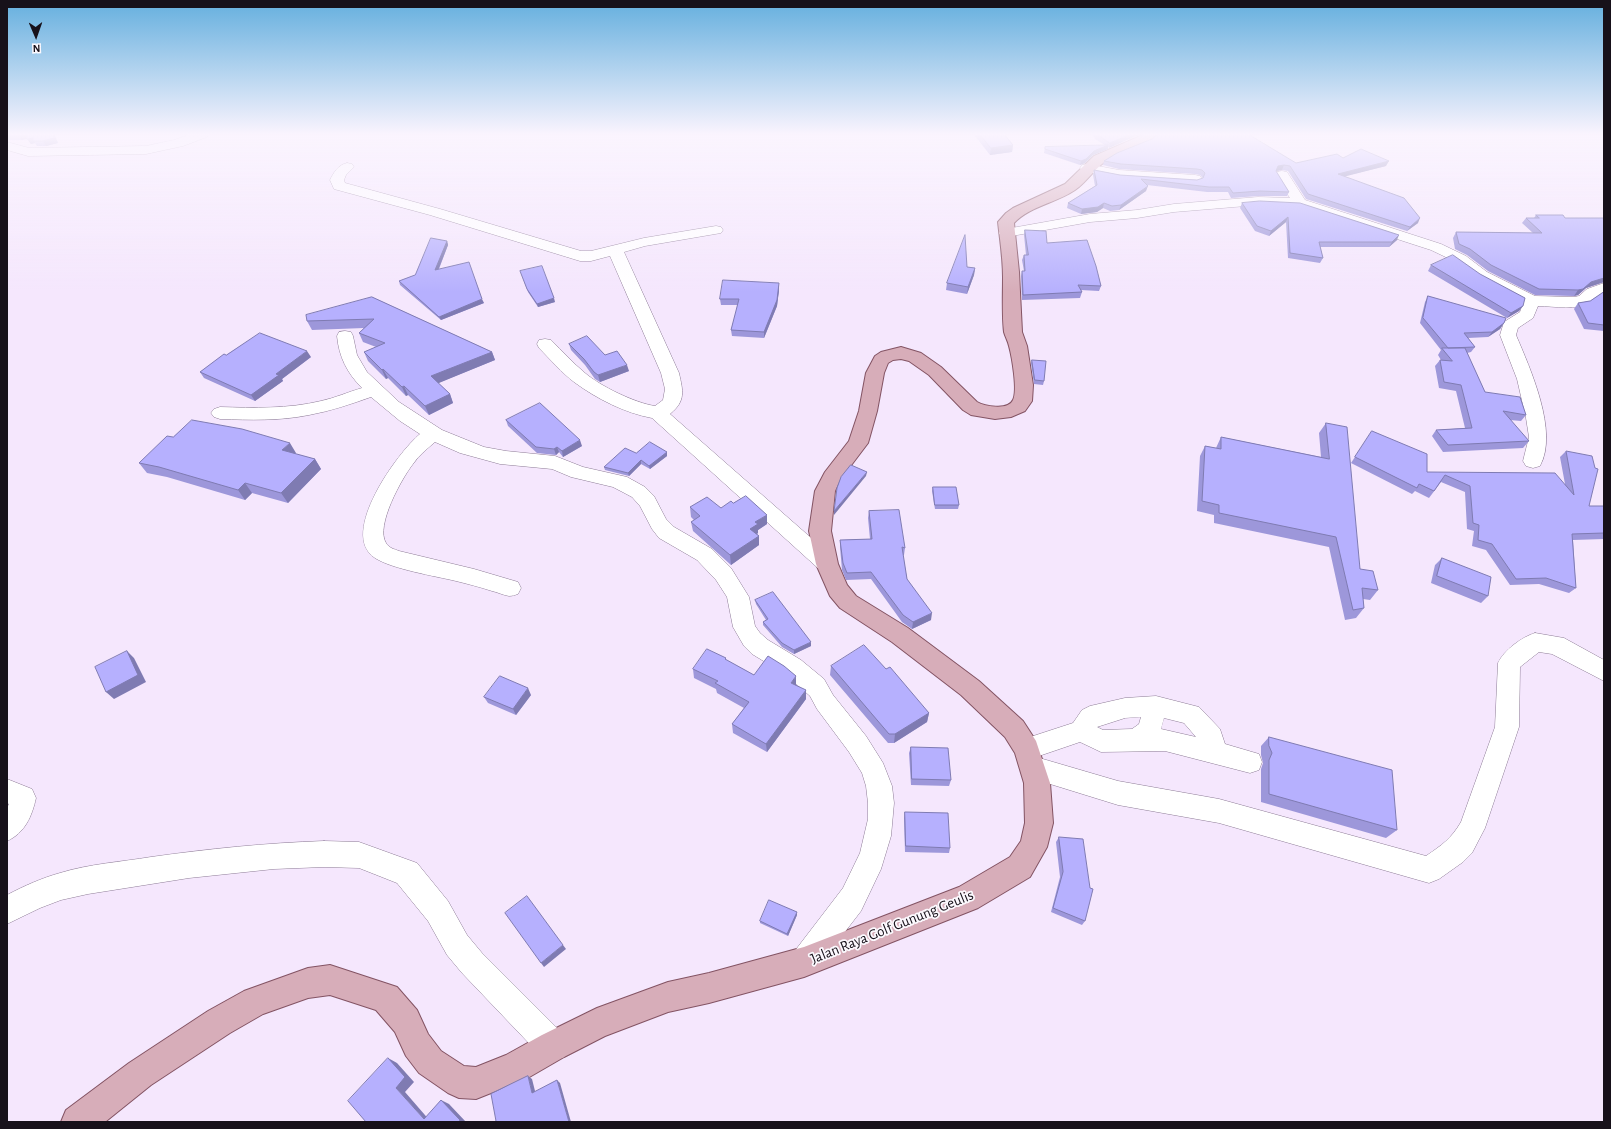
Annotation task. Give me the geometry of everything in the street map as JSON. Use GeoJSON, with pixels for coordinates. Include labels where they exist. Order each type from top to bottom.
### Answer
{"type":"FeatureCollection","features":[{"type":"Feature","properties":{"kind":"main road","name":"Jalan Raya Golf Gunung Geulis"},"geometry":{"type":"LineString","coordinates":[[78,1122],[140,1074],[219,1022],[255,1002],[308,983],[330,980],[386,998],[406,1021],[417,1045],[430,1062],[459,1082],[476,1083],[515,1068],[553,1046],[597,1024],[668,997],[709,988],[804,962],[968,898],[1020,867],[1033,847],[1039,823],[1037,783],[1030,759],[1014,730],[970,688],[900,634],[848,602],[838,590],[827,564],[820,531],[825,491],[832,477],[858,444],[868,412],[875,373],[881,360],[887,356],[901,353],[916,357],[935,371],[970,406],[978,411],[995,413],[1011,411],[1018,407],[1022,401],[1023,379],[1014,332],[1011,272],[1005,224],[1009,218],[1070,187]]}},
{"type":"Feature","properties":{"kind":"street"},"geometry":{"type":"LineString","coordinates":[[342,187],[435,212],[580,256],[591,256],[644,242],[716,230]]}},
{"type":"Feature","properties":{"kind":"street"},"geometry":{"type":"LineString","coordinates":[[1290,187],[1299,203]]}},
{"type":"Feature","properties":{"kind":"street"},"geometry":{"type":"LineString","coordinates":[[1006,233],[1090,218],[1137,214],[1188,206],[1258,201],[1299,203],[1436,247],[1461,259],[1482,275],[1532,301],[1574,302],[1585,300],[1594,292],[1604,288]]}},
{"type":"Feature","properties":{"kind":"street"},"geometry":{"type":"LineString","coordinates":[[615,250],[670,373],[674,389],[672,403],[658,413]]}},
{"type":"Feature","properties":{"kind":"street"},"geometry":{"type":"LineString","coordinates":[[1532,301],[1527,315],[1510,326],[1508,335],[1526,379],[1535,418],[1538,437],[1533,462]]}},
{"type":"Feature","properties":{"kind":"street"},"geometry":{"type":"LineString","coordinates":[[345,336],[346,352],[358,375],[392,406],[432,434],[448,442],[473,451],[501,457],[550,462],[577,472],[617,481],[635,488],[646,500],[659,524],[667,534],[679,542],[706,555],[719,568],[740,601],[743,624],[747,634],[769,654],[786,662],[818,689],[824,701],[855,740],[874,772],[882,797],[882,819],[877,843],[853,899],[804,962]]}},
{"type":"Feature","properties":{"kind":"street"},"geometry":{"type":"LineString","coordinates":[[545,344],[580,378],[612,397],[640,410],[658,413],[688,442],[827,564]]}},
{"type":"Feature","properties":{"kind":"street"},"geometry":{"type":"LineString","coordinates":[[220,412],[259,414],[295,411],[336,403],[374,390]]}},
{"type":"Feature","properties":{"kind":"street"},"geometry":{"type":"LineString","coordinates":[[432,434],[411,452],[396,476],[380,507],[373,530],[373,542],[380,551],[410,562],[475,577],[510,588]]}},
{"type":"Feature","properties":{"kind":"street"},"geometry":{"type":"LineString","coordinates":[[1030,759],[1118,793],[1218,811],[1429,870],[1454,853],[1463,844],[1472,828],[1507,727],[1509,663],[1535,642],[1556,645],[1604,671]]}},
{"type":"Feature","properties":{"kind":"street"},"geometry":{"type":"LineString","coordinates":[[1030,759],[1081,731],[1090,717],[1124,708],[1156,706],[1191,714],[1211,737],[1214,753]]}},
{"type":"Feature","properties":{"kind":"street"},"geometry":{"type":"LineString","coordinates":[[1137,742],[1149,730],[1156,706]]}},
{"type":"Feature","properties":{"kind":"street"},"geometry":{"type":"LineString","coordinates":[[1081,731],[1101,741],[1137,742],[1165,740],[1250,762]]}},
{"type":"Feature","properties":{"kind":"street"},"geometry":{"type":"LineString","coordinates":[[7,791],[22,798],[20,812],[7,828]]}},
{"type":"Feature","properties":{"kind":"street"},"geometry":{"type":"LineString","coordinates":[[7,910],[32,897],[61,886],[88,880],[189,865],[274,856],[324,854],[358,855],[407,873],[438,911],[457,945],[472,963],[553,1046]]}},
{"type":"Feature","properties":{"kind":"building"},"geometry":{"type":"Polygon","coordinates":[[[1094,187],[1147,187],[1121,205],[1112,206],[1104,203],[1098,207],[1082,209],[1068,203],[1094,187]]]}},
{"type":"Feature","properties":{"kind":"building"},"geometry":{"type":"Polygon","coordinates":[[[1206,187],[1286,187],[1289,192],[1260,191],[1233,193],[1229,187],[1206,187]]]}},
{"type":"Feature","properties":{"kind":"building"},"geometry":{"type":"Polygon","coordinates":[[[1303,187],[1373,187],[1404,198],[1420,218],[1410,227],[1308,194],[1303,187]]]}},
{"type":"Feature","properties":{"kind":"building"},"geometry":{"type":"Polygon","coordinates":[[[1260,201],[1300,203],[1399,235],[1392,242],[1319,242],[1323,258],[1290,253],[1288,217],[1271,231],[1257,226],[1242,203],[1260,201]]]}},
{"type":"Feature","properties":{"kind":"building"},"geometry":{"type":"Polygon","coordinates":[[[1536,215],[1563,215],[1565,218],[1604,218],[1604,278],[1591,282],[1583,289],[1578,290],[1539,289],[1491,265],[1470,249],[1459,244],[1456,232],[1542,233],[1526,218],[1539,218],[1536,215]]]}},
{"type":"Feature","properties":{"kind":"building"},"geometry":{"type":"Polygon","coordinates":[[[1025,230],[1046,231],[1047,243],[1087,240],[1101,286],[1078,285],[1082,292],[1023,295],[1022,271],[1025,271],[1024,255],[1028,255],[1025,230]]]}},
{"type":"Feature","properties":{"kind":"building"},"geometry":{"type":"Polygon","coordinates":[[[965,235],[967,267],[975,268],[968,287],[947,283],[965,235]]]}},
{"type":"Feature","properties":{"kind":"building"},"geometry":{"type":"Polygon","coordinates":[[[431,238],[447,241],[435,270],[469,262],[482,299],[439,317],[399,281],[415,275],[431,238]]]}},
{"type":"Feature","properties":{"kind":"building"},"geometry":{"type":"Polygon","coordinates":[[[1453,255],[1480,274],[1525,298],[1523,306],[1511,313],[1431,265],[1453,255]]]}},
{"type":"Feature","properties":{"kind":"building"},"geometry":{"type":"Polygon","coordinates":[[[542,266],[554,298],[537,304],[527,289],[520,271],[542,266]]]}},
{"type":"Feature","properties":{"kind":"building"},"geometry":{"type":"Polygon","coordinates":[[[723,280],[779,283],[777,300],[764,332],[731,330],[739,299],[720,299],[723,280]]]}},
{"type":"Feature","properties":{"kind":"building"},"geometry":{"type":"Polygon","coordinates":[[[1604,292],[1604,325],[1588,323],[1578,303],[1590,301],[1604,292]]]}},
{"type":"Feature","properties":{"kind":"building"},"geometry":{"type":"Polygon","coordinates":[[[1428,296],[1506,318],[1504,323],[1492,332],[1464,333],[1475,347],[1448,348],[1423,318],[1428,296]]]}},
{"type":"Feature","properties":{"kind":"building"},"geometry":{"type":"Polygon","coordinates":[[[372,297],[492,352],[431,376],[450,394],[425,406],[404,386],[402,387],[383,369],[382,370],[364,352],[385,343],[359,333],[374,319],[307,321],[306,315],[372,297]]]}},
{"type":"Feature","properties":{"kind":"building"},"geometry":{"type":"Polygon","coordinates":[[[260,333],[307,351],[276,374],[279,375],[251,395],[200,372],[224,354],[226,355],[260,333]]]}},
{"type":"Feature","properties":{"kind":"building"},"geometry":{"type":"Polygon","coordinates":[[[587,336],[605,355],[617,351],[627,365],[598,375],[569,344],[587,336]]]}},
{"type":"Feature","properties":{"kind":"building"},"geometry":{"type":"Polygon","coordinates":[[[1442,348],[1465,348],[1485,392],[1520,397],[1526,415],[1503,411],[1529,441],[1448,445],[1436,430],[1472,428],[1461,385],[1444,382],[1440,360],[1452,361],[1442,348]]]}},
{"type":"Feature","properties":{"kind":"building"},"geometry":{"type":"Polygon","coordinates":[[[1032,360],[1046,361],[1044,381],[1035,380],[1032,360]]]}},
{"type":"Feature","properties":{"kind":"building"},"geometry":{"type":"Polygon","coordinates":[[[540,403],[580,440],[562,451],[557,447],[554,449],[536,447],[506,420],[540,403]]]}},
{"type":"Feature","properties":{"kind":"building"},"geometry":{"type":"Polygon","coordinates":[[[192,420],[242,429],[290,443],[282,450],[315,459],[281,493],[245,483],[238,490],[159,467],[139,463],[167,436],[173,437],[192,420]]]}},
{"type":"Feature","properties":{"kind":"building"},"geometry":{"type":"Polygon","coordinates":[[[1326,423],[1347,427],[1360,569],[1373,571],[1378,590],[1362,588],[1364,608],[1353,610],[1336,537],[1219,513],[1219,505],[1202,501],[1205,446],[1221,449],[1221,437],[1329,459],[1326,423]]]}},
{"type":"Feature","properties":{"kind":"building"},"geometry":{"type":"Polygon","coordinates":[[[1372,431],[1427,454],[1427,472],[1555,473],[1574,495],[1566,451],[1592,456],[1595,468],[1598,469],[1589,506],[1604,506],[1604,533],[1572,534],[1576,588],[1546,578],[1516,579],[1492,544],[1478,540],[1479,525],[1473,523],[1470,486],[1445,475],[1434,491],[1419,484],[1417,488],[1355,457],[1372,431]]]}},
{"type":"Feature","properties":{"kind":"building"},"geometry":{"type":"Polygon","coordinates":[[[650,442],[667,452],[649,466],[641,460],[628,473],[604,467],[625,448],[636,453],[650,442]]]}},
{"type":"Feature","properties":{"kind":"building"},"geometry":{"type":"Polygon","coordinates":[[[851,465],[867,472],[834,511],[837,488],[841,477],[851,465]]]}},
{"type":"Feature","properties":{"kind":"building"},"geometry":{"type":"Polygon","coordinates":[[[933,487],[956,487],[959,505],[935,505],[933,487]]]}},
{"type":"Feature","properties":{"kind":"building"},"geometry":{"type":"Polygon","coordinates":[[[746,496],[767,515],[755,522],[758,524],[750,529],[759,536],[730,555],[691,522],[700,516],[690,507],[707,497],[721,508],[731,501],[733,503],[746,496]]]}},
{"type":"Feature","properties":{"kind":"building"},"geometry":{"type":"Polygon","coordinates":[[[899,510],[905,548],[902,547],[907,579],[932,613],[913,622],[903,615],[871,572],[847,573],[843,563],[840,540],[872,539],[869,511],[899,510]]]}},
{"type":"Feature","properties":{"kind":"building"},"geometry":{"type":"Polygon","coordinates":[[[1442,558],[1491,577],[1488,596],[1437,576],[1442,558]]]}},
{"type":"Feature","properties":{"kind":"building"},"geometry":{"type":"Polygon","coordinates":[[[773,592],[811,642],[794,650],[782,643],[763,622],[768,619],[755,600],[773,592]]]}},
{"type":"Feature","properties":{"kind":"building"},"geometry":{"type":"Polygon","coordinates":[[[864,645],[886,669],[890,667],[929,713],[895,734],[889,734],[831,666],[864,645]]]}},
{"type":"Feature","properties":{"kind":"building"},"geometry":{"type":"Polygon","coordinates":[[[707,649],[726,658],[725,659],[754,675],[768,656],[796,676],[791,683],[806,690],[766,744],[732,724],[749,702],[715,683],[718,681],[693,669],[707,649]]]}},
{"type":"Feature","properties":{"kind":"building"},"geometry":{"type":"Polygon","coordinates":[[[127,651],[138,675],[106,692],[95,667],[127,651]]]}},
{"type":"Feature","properties":{"kind":"building"},"geometry":{"type":"Polygon","coordinates":[[[500,676],[528,688],[513,709],[484,697],[500,676]]]}},
{"type":"Feature","properties":{"kind":"building"},"geometry":{"type":"Polygon","coordinates":[[[1269,737],[1392,770],[1397,830],[1269,794],[1269,760],[1272,753],[1269,746],[1269,737]]]}},
{"type":"Feature","properties":{"kind":"building"},"geometry":{"type":"Polygon","coordinates":[[[911,747],[948,748],[951,780],[912,779],[911,747]]]}},
{"type":"Feature","properties":{"kind":"building"},"geometry":{"type":"Polygon","coordinates":[[[905,812],[948,813],[950,848],[906,846],[905,812]]]}},
{"type":"Feature","properties":{"kind":"building"},"geometry":{"type":"Polygon","coordinates":[[[1059,837],[1083,839],[1090,888],[1093,889],[1085,921],[1053,908],[1063,872],[1059,837]]]}},
{"type":"Feature","properties":{"kind":"building"},"geometry":{"type":"Polygon","coordinates":[[[527,896],[563,945],[541,963],[505,913],[527,896]]]}},
{"type":"Feature","properties":{"kind":"building"},"geometry":{"type":"Polygon","coordinates":[[[769,900],[797,912],[787,934],[760,921],[769,900]]]}},
{"type":"Feature","properties":{"kind":"building"},"geometry":{"type":"Polygon","coordinates":[[[388,1058],[405,1077],[396,1088],[424,1119],[441,1100],[460,1120],[459,1122],[366,1122],[348,1101],[388,1058]]]}},
{"type":"Feature","properties":{"kind":"building"},"geometry":{"type":"Polygon","coordinates":[[[528,1076],[532,1093],[557,1080],[569,1122],[494,1122],[496,1121],[491,1094],[528,1076]]]}}]}
